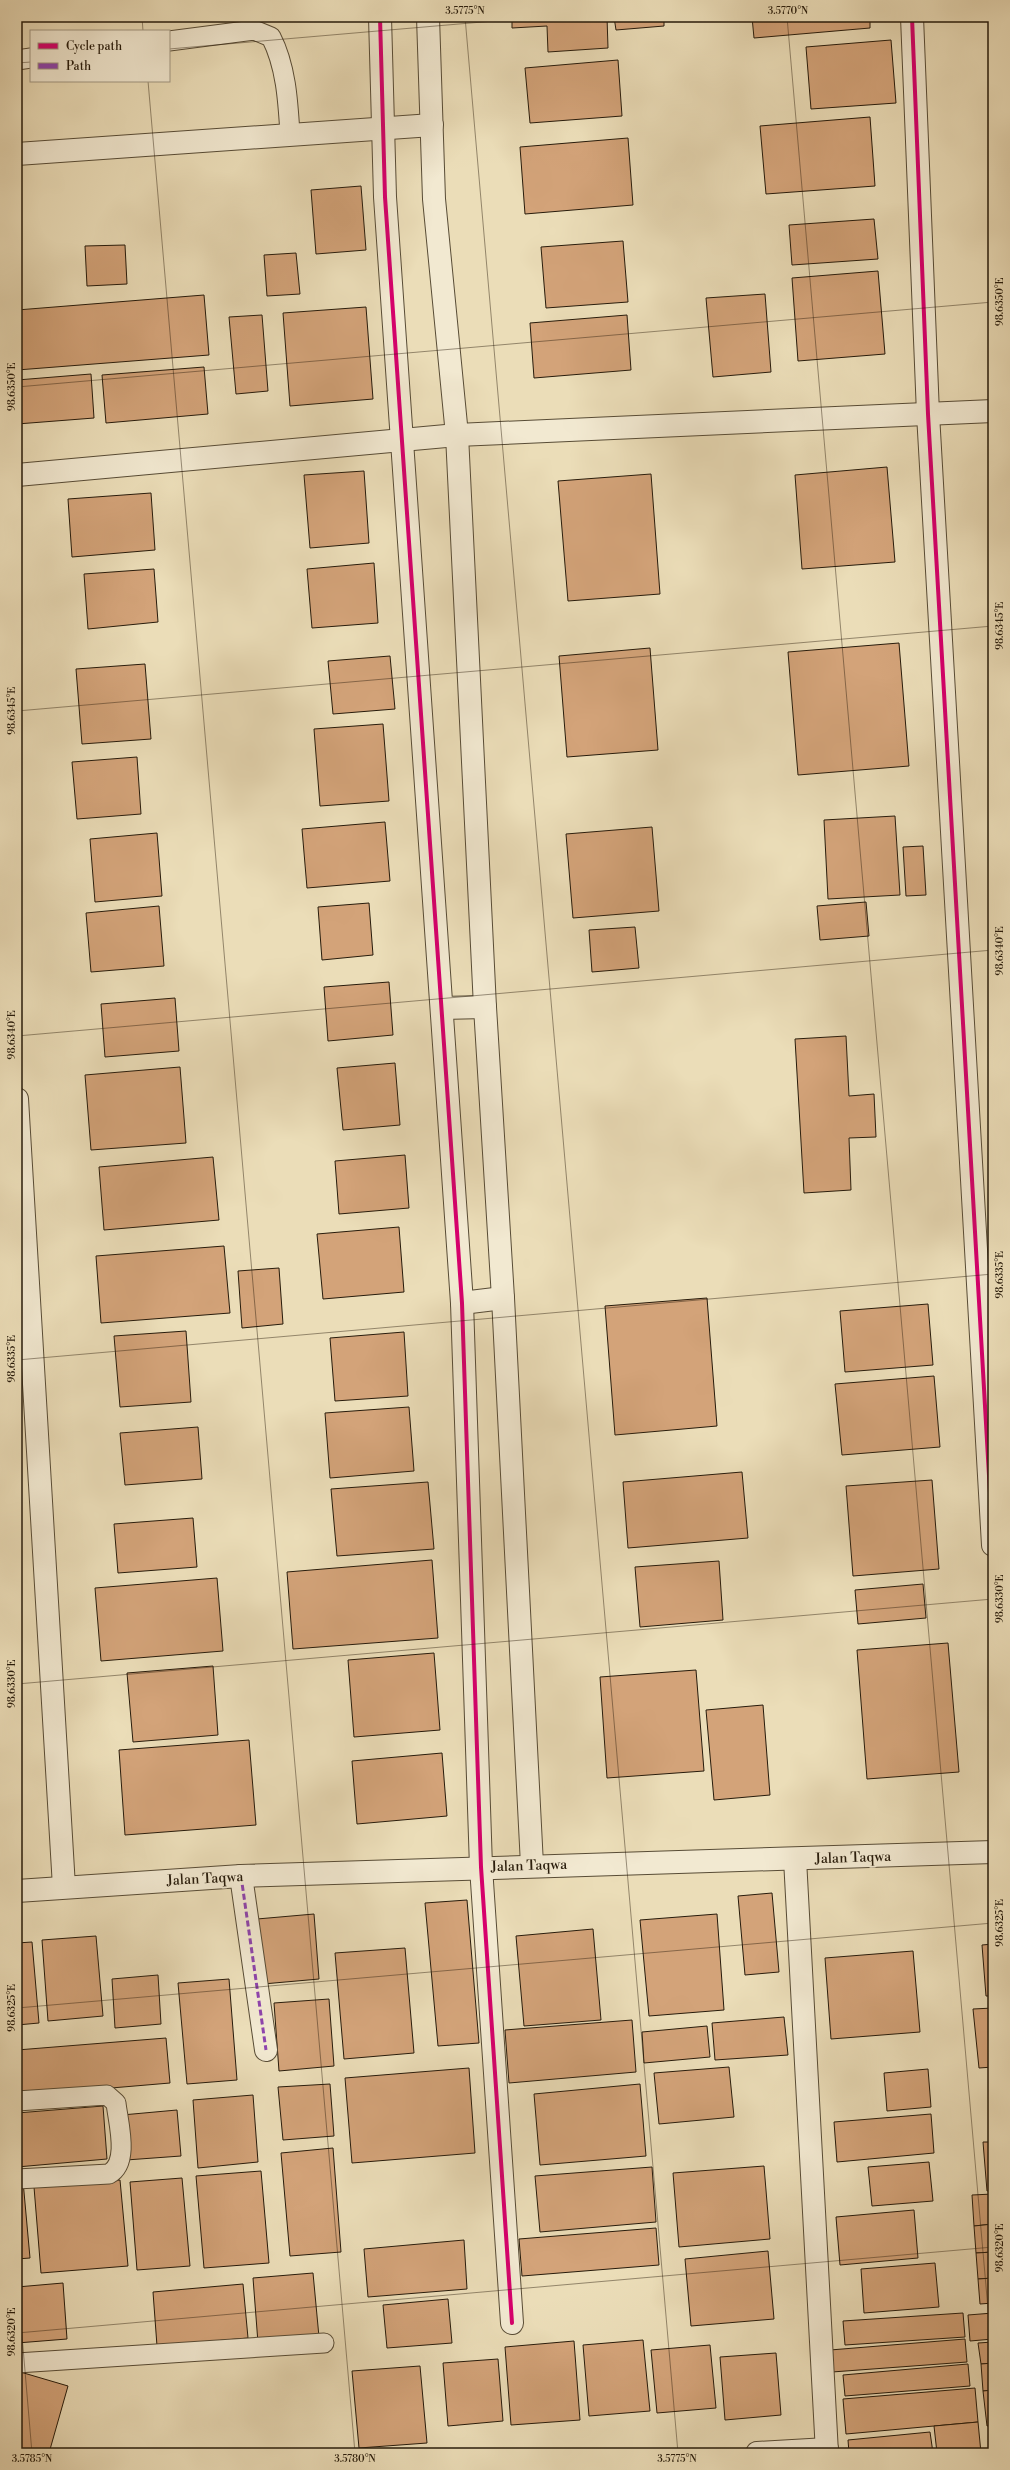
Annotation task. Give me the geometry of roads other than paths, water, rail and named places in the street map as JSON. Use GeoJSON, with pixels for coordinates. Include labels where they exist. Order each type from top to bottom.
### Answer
{"type":"FeatureCollection","features":[{"type":"Feature","properties":{"kind":"street"},"geometry":{"type":"LineString","coordinates":[[380,17],[385,197],[462,1303],[481,1867],[512,2323]]}},
{"type":"Feature","properties":{"kind":"street"},"geometry":{"type":"LineString","coordinates":[[428,17],[434,200],[458,435],[485,1007],[503,1298],[532,1865]]}},
{"type":"Feature","properties":{"kind":"street"},"geometry":{"type":"LineString","coordinates":[[912,17],[928,414],[993,1545]]}},
{"type":"Feature","properties":{"kind":"street"},"geometry":{"type":"LineString","coordinates":[[17,154],[384,127],[432,125]]}},
{"type":"Feature","properties":{"kind":"street"},"geometry":{"type":"LineString","coordinates":[[17,475],[458,435],[993,410]]}},
{"type":"Feature","properties":{"kind":"street"},"geometry":{"type":"LineString","coordinates":[[442,1008],[485,1007]]}},
{"type":"Feature","properties":{"kind":"street"},"geometry":{"type":"LineString","coordinates":[[17,1099],[64,1887]]}},
{"type":"Feature","properties":{"kind":"street"},"geometry":{"type":"LineString","coordinates":[[462,1303],[503,1298]]}},
{"type":"Feature","properties":{"kind":"street","name":"Jalan Taqwa"},"geometry":{"type":"LineString","coordinates":[[17,1891],[241,1876],[532,1865],[795,1859],[993,1852]]}},
{"type":"Feature","properties":{"kind":"street"},"geometry":{"type":"LineString","coordinates":[[757,2453],[827,2451],[795,1859]]}},
{"type":"Feature","properties":{"kind":"street"},"geometry":{"type":"LineString","coordinates":[[241,1876],[266,2050]]}},
{"type":"Feature","properties":{"kind":"lane"},"geometry":{"type":"LineString","coordinates":[[170,41],[254,30],[271,37],[279,52],[288,97],[290,134]]}},
{"type":"Feature","properties":{"kind":"lane"},"geometry":{"type":"LineString","coordinates":[[17,60],[30,58]]}},
{"type":"Feature","properties":{"kind":"lane"},"geometry":{"type":"LineString","coordinates":[[17,2101],[107,2095],[116,2103],[121,2154],[119,2166],[109,2174],[17,2179]]}},
{"type":"Feature","properties":{"kind":"lane"},"geometry":{"type":"LineString","coordinates":[[17,2363],[324,2343]]}}]}
